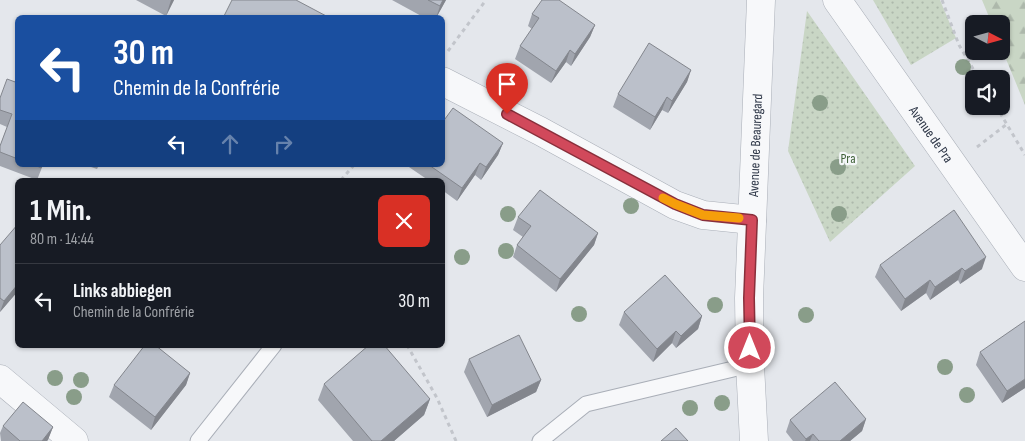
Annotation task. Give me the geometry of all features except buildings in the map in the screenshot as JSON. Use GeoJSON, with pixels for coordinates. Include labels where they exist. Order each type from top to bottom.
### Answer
{"type":"FeatureCollection","features":[{"type":"Feature","properties":{"kind":"street","name":"Avenue de Beauregard"},"geometry":{"type":"LineString","coordinates":[[754,441],[749,298],[761,0]]}},
{"type":"Feature","properties":{"kind":"street","name":"Avenue de Pra"},"geometry":{"type":"LineString","coordinates":[[837,0],[1025,267]]}},
{"type":"Feature","properties":{"kind":"street"},"geometry":{"type":"LineString","coordinates":[[445,83],[540,131],[675,204],[703,215],[752,220]]}},
{"type":"Feature","properties":{"kind":"street"},"geometry":{"type":"LineString","coordinates":[[0,380],[74,441]]}},
{"type":"Feature","properties":{"kind":"lane"},"geometry":{"type":"LineString","coordinates":[[198,441],[272,348]]}},
{"type":"Feature","properties":{"kind":"lane"},"geometry":{"type":"LineString","coordinates":[[540,441],[586,404],[750,365]]}},
{"type":"Feature","properties":{"kind":"path"},"geometry":{"type":"LineString","coordinates":[[445,54],[486,0]]}},
{"type":"Feature","properties":{"kind":"path"},"geometry":{"type":"LineString","coordinates":[[942,0],[959,45],[974,70]]}},
{"type":"Feature","properties":{"kind":"path"},"geometry":{"type":"LineString","coordinates":[[1002,115],[1025,155]]}},
{"type":"Feature","properties":{"kind":"path"},"geometry":{"type":"LineString","coordinates":[[981,144],[1007,124]]}},
{"type":"Feature","properties":{"kind":"path"},"geometry":{"type":"LineString","coordinates":[[343,178],[352,167]]}},
{"type":"Feature","properties":{"kind":"path"},"geometry":{"type":"LineString","coordinates":[[409,348],[437,398],[456,441]]}},
{"type":"Feature","properties":{"kind":"green space"},"geometry":{"type":"Polygon","coordinates":[[[873,0],[940,0],[956,38],[911,65],[873,0]]]}},
{"type":"Feature","properties":{"kind":"green space"},"geometry":{"type":"Polygon","coordinates":[[[982,0],[1025,0],[1025,105],[1006,60],[1010,60],[1010,15],[988,15],[982,0]]]}},
{"type":"Feature","properties":{"kind":"green space","name":"Pra"},"geometry":{"type":"Polygon","coordinates":[[[807,11],[915,166],[830,242],[788,151],[807,11]]]}},
{"type":"Feature","properties":{"kind":"slow traffic"},"geometry":{"type":"LineString","coordinates":[[663,198],[703,215],[739,218]]}},
{"type":"Feature","properties":{"kind":"route"},"geometry":{"type":"LineString","coordinates":[[507,114],[675,204],[703,215],[752,220],[749,298],[750,348]]}}]}
